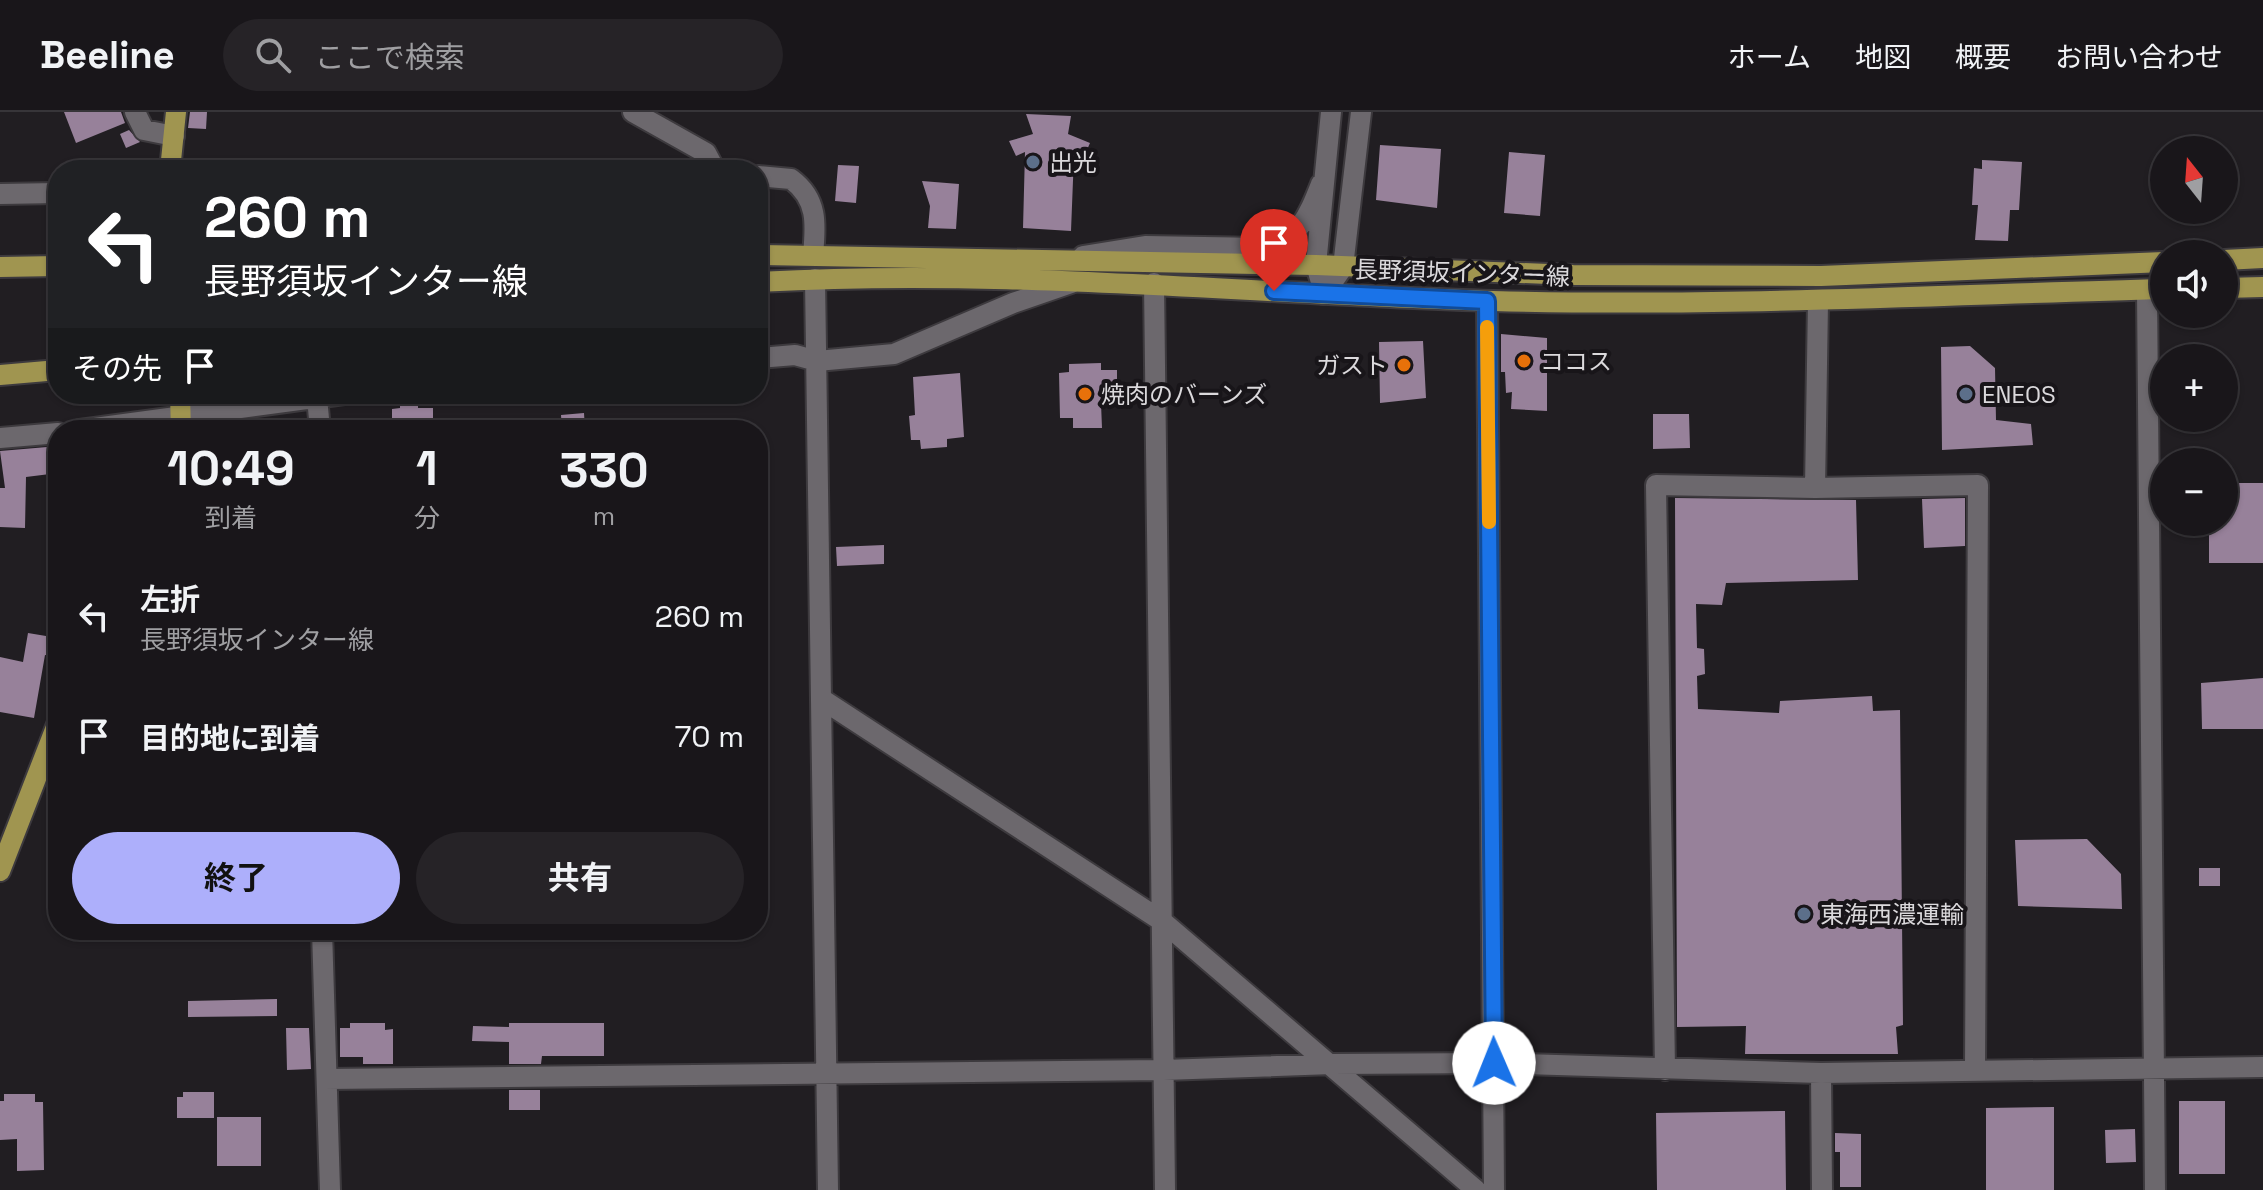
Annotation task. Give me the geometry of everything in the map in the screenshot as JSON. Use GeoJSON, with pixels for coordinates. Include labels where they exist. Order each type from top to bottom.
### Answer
{"type":"FeatureCollection","features":[{"type":"Feature","properties":{"kind":"main road"},"geometry":{"type":"LineString","coordinates":[[171,160],[176,112]]}},
{"type":"Feature","properties":{"kind":"main road","name":"長野須坂インター線"},"geometry":{"type":"LineString","coordinates":[[768,255],[1316,265],[1573,275],[1821,276],[2150,263]]}},
{"type":"Feature","properties":{"kind":"main road"},"geometry":{"type":"LineString","coordinates":[[2238,259],[2263,258]]}},
{"type":"Feature","properties":{"kind":"main road"},"geometry":{"type":"LineString","coordinates":[[0,267],[48,266]]}},
{"type":"Feature","properties":{"kind":"main road","name":"長野須坂インター線"},"geometry":{"type":"LineString","coordinates":[[768,281],[1079,280],[1324,294],[1633,305],[1818,302],[2150,289]]}},
{"type":"Feature","properties":{"kind":"main road"},"geometry":{"type":"LineString","coordinates":[[2238,288],[2263,287]]}},
{"type":"Feature","properties":{"kind":"main road"},"geometry":{"type":"LineString","coordinates":[[0,375],[48,371]]}},
{"type":"Feature","properties":{"kind":"main road"},"geometry":{"type":"LineString","coordinates":[[0,871],[48,748]]}},
{"type":"Feature","properties":{"kind":"street"},"geometry":{"type":"LineString","coordinates":[[135,112],[144,130],[174,136]]}},
{"type":"Feature","properties":{"kind":"street"},"geometry":{"type":"LineString","coordinates":[[633,112],[706,153],[710,160]]}},
{"type":"Feature","properties":{"kind":"street"},"geometry":{"type":"LineString","coordinates":[[1324,294],[1316,265],[1321,184],[1331,112]]}},
{"type":"Feature","properties":{"kind":"street"},"geometry":{"type":"LineString","coordinates":[[1324,294],[1343,267],[1361,112]]}},
{"type":"Feature","properties":{"kind":"street"},"geometry":{"type":"LineString","coordinates":[[768,177],[791,179],[810,197],[816,220],[813,255]]}},
{"type":"Feature","properties":{"kind":"street"},"geometry":{"type":"LineString","coordinates":[[1059,259],[1145,246],[1263,248],[1277,244],[1297,233],[1307,221],[1321,184]]}},
{"type":"Feature","properties":{"kind":"street"},"geometry":{"type":"LineString","coordinates":[[0,194],[48,193]]}},
{"type":"Feature","properties":{"kind":"street"},"geometry":{"type":"LineString","coordinates":[[815,279],[828,1190]]}},
{"type":"Feature","properties":{"kind":"street"},"geometry":{"type":"LineString","coordinates":[[768,357],[795,355],[817,361],[870,358],[913,348],[1013,303],[1079,280]]}},
{"type":"Feature","properties":{"kind":"street"},"geometry":{"type":"LineString","coordinates":[[1154,283],[1165,1190]]}},
{"type":"Feature","properties":{"kind":"street"},"geometry":{"type":"LineString","coordinates":[[1487,301],[1494,1190]]}},
{"type":"Feature","properties":{"kind":"street"},"geometry":{"type":"LineString","coordinates":[[1815,488],[1818,302]]}},
{"type":"Feature","properties":{"kind":"street"},"geometry":{"type":"LineString","coordinates":[[2155,328],[2155,1190]]}},
{"type":"Feature","properties":{"kind":"street"},"geometry":{"type":"LineString","coordinates":[[181,413],[258,404]]}},
{"type":"Feature","properties":{"kind":"street"},"geometry":{"type":"LineString","coordinates":[[0,438],[48,434]]}},
{"type":"Feature","properties":{"kind":"street"},"geometry":{"type":"LineString","coordinates":[[1665,1070],[1656,485],[1815,488],[1978,485],[1975,1070]]}},
{"type":"Feature","properties":{"kind":"street"},"geometry":{"type":"LineString","coordinates":[[823,700],[1162,921],[1476,1190]]}},
{"type":"Feature","properties":{"kind":"street"},"geometry":{"type":"LineString","coordinates":[[322,940],[330,1190]]}},
{"type":"Feature","properties":{"kind":"street"},"geometry":{"type":"LineString","coordinates":[[327,1079],[1164,1070],[1332,1064],[1494,1063],[1821,1073],[2263,1067]]}},
{"type":"Feature","properties":{"kind":"street"},"geometry":{"type":"LineString","coordinates":[[1821,1073],[1822,1190]]}},
{"type":"Feature","properties":{"kind":"building"},"geometry":{"type":"Polygon","coordinates":[[[64,112],[121,112],[125,123],[76,143],[64,112]]]}},
{"type":"Feature","properties":{"kind":"building"},"geometry":{"type":"Polygon","coordinates":[[[190,112],[207,112],[206,129],[188,128],[190,112]]]}},
{"type":"Feature","properties":{"kind":"building"},"geometry":{"type":"Polygon","coordinates":[[[1026,114],[1071,116],[1068,134],[1090,143],[1083,159],[1074,155],[1071,231],[1023,228],[1025,152],[1016,156],[1009,141],[1033,134],[1026,114]]]}},
{"type":"Feature","properties":{"kind":"building"},"geometry":{"type":"Polygon","coordinates":[[[129,130],[140,142],[126,148],[120,134],[129,130]]]}},
{"type":"Feature","properties":{"kind":"building"},"geometry":{"type":"Polygon","coordinates":[[[1380,145],[1441,149],[1437,208],[1376,200],[1380,145]]]}},
{"type":"Feature","properties":{"kind":"building"},"geometry":{"type":"Polygon","coordinates":[[[1509,152],[1545,155],[1540,216],[1504,213],[1509,152]]]}},
{"type":"Feature","properties":{"kind":"building"},"geometry":{"type":"Polygon","coordinates":[[[1982,160],[2022,162],[2019,210],[2010,210],[2008,241],[1975,240],[1978,205],[1972,205],[1974,168],[1982,169],[1982,160]]]}},
{"type":"Feature","properties":{"kind":"building"},"geometry":{"type":"Polygon","coordinates":[[[838,165],[859,166],[856,203],[835,201],[838,165]]]}},
{"type":"Feature","properties":{"kind":"building"},"geometry":{"type":"Polygon","coordinates":[[[922,181],[959,184],[956,229],[928,228],[930,206],[922,181]]]}},
{"type":"Feature","properties":{"kind":"building"},"geometry":{"type":"Polygon","coordinates":[[[1501,334],[1547,338],[1547,411],[1511,409],[1512,392],[1506,393],[1505,372],[1501,372],[1501,334]]]}},
{"type":"Feature","properties":{"kind":"building"},"geometry":{"type":"Polygon","coordinates":[[[1423,341],[1426,398],[1380,403],[1379,342],[1423,341]]]}},
{"type":"Feature","properties":{"kind":"building"},"geometry":{"type":"Polygon","coordinates":[[[1970,346],[1995,368],[1996,420],[2031,424],[2033,445],[1942,450],[1941,347],[1970,346]]]}},
{"type":"Feature","properties":{"kind":"building"},"geometry":{"type":"Polygon","coordinates":[[[1101,363],[1101,370],[1117,370],[1117,403],[1101,403],[1102,428],[1073,428],[1073,418],[1060,418],[1059,373],[1069,372],[1069,364],[1101,363]]]}},
{"type":"Feature","properties":{"kind":"building"},"geometry":{"type":"Polygon","coordinates":[[[960,373],[964,437],[947,439],[947,447],[921,449],[920,440],[911,440],[909,416],[915,415],[913,377],[960,373]]]}},
{"type":"Feature","properties":{"kind":"building"},"geometry":{"type":"Polygon","coordinates":[[[400,404],[418,404],[418,408],[433,408],[433,420],[392,420],[392,409],[400,408],[400,404]]]}},
{"type":"Feature","properties":{"kind":"building"},"geometry":{"type":"Polygon","coordinates":[[[584,413],[584,420],[561,420],[561,415],[584,413]]]}},
{"type":"Feature","properties":{"kind":"building"},"geometry":{"type":"Polygon","coordinates":[[[1653,414],[1689,414],[1690,448],[1653,449],[1653,414]]]}},
{"type":"Feature","properties":{"kind":"building"},"geometry":{"type":"Polygon","coordinates":[[[47,447],[48,474],[26,477],[25,528],[0,527],[0,488],[5,488],[0,451],[47,447]]]}},
{"type":"Feature","properties":{"kind":"building"},"geometry":{"type":"Polygon","coordinates":[[[2238,483],[2263,483],[2263,563],[2209,563],[2209,536],[2238,536],[2238,483]]]}},
{"type":"Feature","properties":{"kind":"building"},"geometry":{"type":"Polygon","coordinates":[[[1675,498],[1856,500],[1858,580],[1726,583],[1722,605],[1696,604],[1697,648],[1704,649],[1705,674],[1697,676],[1698,709],[1779,713],[1780,701],[1872,696],[1873,711],[1900,710],[1903,1025],[1896,1027],[1898,1054],[1745,1054],[1746,1026],[1677,1027],[1675,498]]]}},
{"type":"Feature","properties":{"kind":"building"},"geometry":{"type":"Polygon","coordinates":[[[1965,498],[1965,546],[1924,548],[1922,499],[1965,498]]]}},
{"type":"Feature","properties":{"kind":"building"},"geometry":{"type":"Polygon","coordinates":[[[884,545],[884,564],[837,566],[836,547],[884,545]]]}},
{"type":"Feature","properties":{"kind":"building"},"geometry":{"type":"Polygon","coordinates":[[[28,633],[48,636],[48,655],[45,655],[34,718],[0,712],[0,657],[23,662],[28,633]]]}},
{"type":"Feature","properties":{"kind":"building"},"geometry":{"type":"Polygon","coordinates":[[[2263,678],[2263,729],[2202,729],[2201,683],[2263,678]]]}},
{"type":"Feature","properties":{"kind":"building"},"geometry":{"type":"Polygon","coordinates":[[[2087,839],[2121,874],[2122,909],[2018,906],[2015,840],[2087,839]]]}},
{"type":"Feature","properties":{"kind":"building"},"geometry":{"type":"Polygon","coordinates":[[[2199,868],[2220,868],[2220,886],[2199,886],[2199,868]]]}},
{"type":"Feature","properties":{"kind":"building"},"geometry":{"type":"Polygon","coordinates":[[[277,999],[277,1016],[188,1017],[188,1001],[277,999]]]}},
{"type":"Feature","properties":{"kind":"building"},"geometry":{"type":"Polygon","coordinates":[[[350,1023],[385,1023],[385,1030],[393,1029],[393,1064],[363,1064],[363,1057],[340,1057],[340,1028],[350,1028],[350,1023]]]}},
{"type":"Feature","properties":{"kind":"building"},"geometry":{"type":"Polygon","coordinates":[[[509,1023],[604,1023],[604,1056],[542,1056],[541,1064],[509,1064],[509,1042],[472,1041],[473,1026],[509,1027],[509,1023]]]}},
{"type":"Feature","properties":{"kind":"building"},"geometry":{"type":"Polygon","coordinates":[[[286,1028],[309,1028],[311,1069],[287,1070],[286,1028]]]}},
{"type":"Feature","properties":{"kind":"building"},"geometry":{"type":"Polygon","coordinates":[[[509,1090],[540,1090],[540,1110],[509,1110],[509,1090]]]}},
{"type":"Feature","properties":{"kind":"building"},"geometry":{"type":"Polygon","coordinates":[[[183,1092],[214,1092],[214,1118],[177,1118],[177,1097],[183,1097],[183,1092]]]}},
{"type":"Feature","properties":{"kind":"building"},"geometry":{"type":"Polygon","coordinates":[[[4,1094],[35,1094],[35,1102],[43,1102],[44,1170],[17,1171],[17,1139],[0,1140],[0,1101],[4,1101],[4,1094]]]}},
{"type":"Feature","properties":{"kind":"building"},"geometry":{"type":"Polygon","coordinates":[[[2179,1101],[2225,1101],[2225,1174],[2179,1174],[2179,1101]]]}},
{"type":"Feature","properties":{"kind":"building"},"geometry":{"type":"Polygon","coordinates":[[[2054,1107],[2054,1190],[1986,1190],[1986,1108],[2054,1107]]]}},
{"type":"Feature","properties":{"kind":"building"},"geometry":{"type":"Polygon","coordinates":[[[1785,1111],[1786,1190],[1657,1190],[1656,1113],[1785,1111]]]}},
{"type":"Feature","properties":{"kind":"building"},"geometry":{"type":"Polygon","coordinates":[[[217,1117],[261,1117],[261,1166],[217,1166],[217,1117]]]}},
{"type":"Feature","properties":{"kind":"building"},"geometry":{"type":"Polygon","coordinates":[[[2135,1129],[2136,1162],[2106,1163],[2105,1130],[2135,1129]]]}},
{"type":"Feature","properties":{"kind":"building"},"geometry":{"type":"Polygon","coordinates":[[[1835,1133],[1861,1134],[1861,1187],[1840,1187],[1840,1152],[1835,1152],[1835,1133]]]}},
{"type":"Feature","properties":{"kind":"slow traffic"},"geometry":{"type":"LineString","coordinates":[[1487,327],[1489,522]]}},
{"type":"Feature","properties":{"kind":"place","name":"出光"},"geometry":{"type":"Point","coordinates":[1033,162]}},
{"type":"Feature","properties":{"kind":"place","name":"ココス"},"geometry":{"type":"Point","coordinates":[1524,361]}},
{"type":"Feature","properties":{"kind":"place","name":"ガスト"},"geometry":{"type":"Point","coordinates":[1404,365]}},
{"type":"Feature","properties":{"kind":"place","name":"焼肉のバーンズ"},"geometry":{"type":"Point","coordinates":[1085,394]}},
{"type":"Feature","properties":{"kind":"place","name":"ENEOS"},"geometry":{"type":"Point","coordinates":[1966,394]}},
{"type":"Feature","properties":{"kind":"place","name":"東海西濃運輸"},"geometry":{"type":"Point","coordinates":[1804,914]}},
{"type":"Feature","properties":{"kind":"route"},"geometry":{"type":"LineString","coordinates":[[1274,291],[1487,301],[1494,1063]]}}]}
